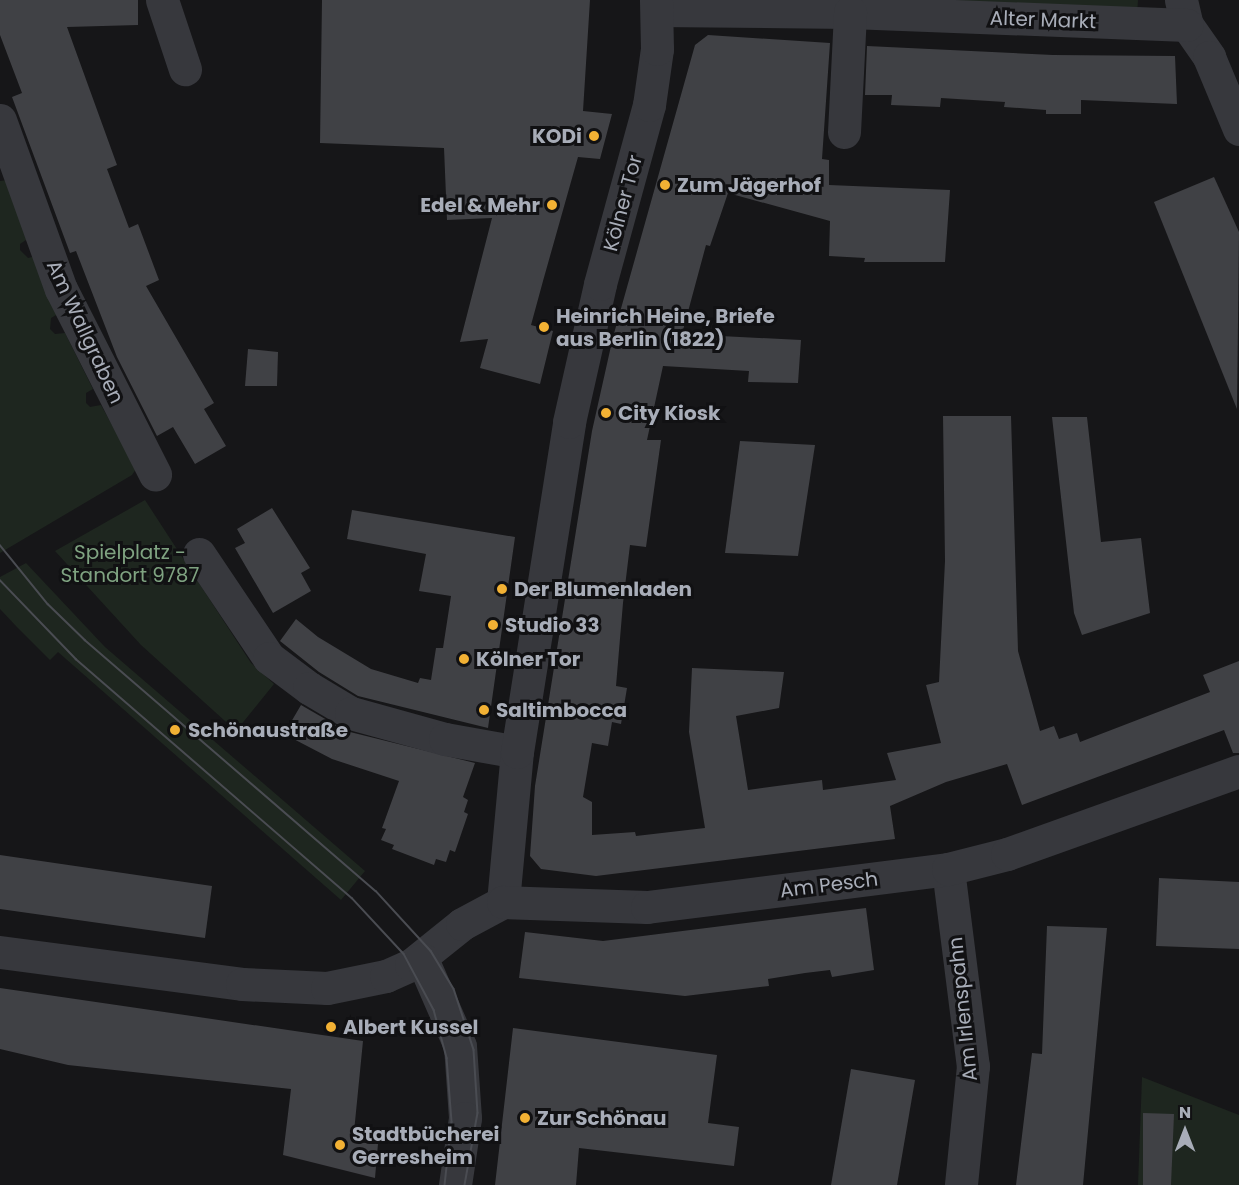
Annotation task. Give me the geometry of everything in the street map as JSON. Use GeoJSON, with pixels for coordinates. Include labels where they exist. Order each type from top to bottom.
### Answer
{"type":"FeatureCollection","features":[{"type":"Feature","properties":{"kind":"street"},"geometry":{"type":"LineString","coordinates":[[162,0],[185,69]]}},
{"type":"Feature","properties":{"kind":"street","name":"Alter Markt"},"geometry":{"type":"LineString","coordinates":[[656,5],[850,12],[1184,13]]}},
{"type":"Feature","properties":{"kind":"street","name":"Kölner Tor"},"geometry":{"type":"LineString","coordinates":[[503,902],[516,752],[569,422],[600,284],[651,97],[656,5]]}},
{"type":"Feature","properties":{"kind":"street"},"geometry":{"type":"LineString","coordinates":[[844,132],[850,12]]}},
{"type":"Feature","properties":{"kind":"street"},"geometry":{"type":"LineString","coordinates":[[1184,13],[1209,57],[1239,129]]}},
{"type":"Feature","properties":{"kind":"street","name":"Am Wallgraben"},"geometry":{"type":"LineString","coordinates":[[0,120],[61,289],[155,474]]}},
{"type":"Feature","properties":{"kind":"street"},"geometry":{"type":"LineString","coordinates":[[199,554],[269,658],[309,688],[351,713],[445,739],[516,752]]}},
{"type":"Feature","properties":{"kind":"street","name":"Am Pesch"},"geometry":{"type":"LineString","coordinates":[[503,902],[647,907],[948,869],[1007,854],[1239,771]]}},
{"type":"Feature","properties":{"kind":"street","name":"Am Irlenspahn"},"geometry":{"type":"LineString","coordinates":[[948,869],[973,1066],[961,1185]]}},
{"type":"Feature","properties":{"kind":"street"},"geometry":{"type":"LineString","coordinates":[[0,952],[302,990],[386,976],[422,960],[462,924],[503,902]]}},
{"type":"Feature","properties":{"kind":"street"},"geometry":{"type":"LineString","coordinates":[[422,960],[460,1046],[465,1118],[455,1185]]}},
{"type":"Feature","properties":{"kind":"green space"},"geometry":{"type":"Polygon","coordinates":[[[778,0],[1138,0],[1137,15],[778,0]]]}},
{"type":"Feature","properties":{"kind":"green space"},"geometry":{"type":"Polygon","coordinates":[[[8,180],[29,238],[20,244],[20,250],[28,258],[36,256],[58,314],[51,318],[50,329],[55,334],[65,333],[93,389],[86,393],[86,403],[90,407],[101,405],[136,469],[132,475],[0,553],[0,181],[8,180]]]}},
{"type":"Feature","properties":{"kind":"green space","name":"Spielplatz - Standort 9787"},"geometry":{"type":"Polygon","coordinates":[[[145,500],[251,663],[274,684],[236,731],[141,645],[55,551],[145,500]]]}},
{"type":"Feature","properties":{"kind":"green space"},"geometry":{"type":"Polygon","coordinates":[[[26,563],[105,647],[365,871],[341,900],[58,652],[50,660],[0,609],[0,577],[26,563]]]}},
{"type":"Feature","properties":{"kind":"green space"},"geometry":{"type":"Polygon","coordinates":[[[1142,1077],[1239,1115],[1239,1185],[1138,1185],[1142,1077]]]}},
{"type":"Feature","properties":{"kind":"building"},"geometry":{"type":"Polygon","coordinates":[[[0,0],[138,0],[138,25],[67,27],[117,165],[107,169],[129,228],[138,224],[159,280],[146,286],[214,403],[204,409],[226,446],[195,464],[173,427],[157,436],[117,357],[76,251],[70,253],[12,97],[22,93],[0,35],[0,0]]]}},
{"type":"Feature","properties":{"kind":"building"},"geometry":{"type":"Polygon","coordinates":[[[322,0],[590,0],[583,111],[612,114],[600,159],[578,157],[531,325],[553,331],[540,384],[480,368],[488,339],[460,342],[492,218],[447,220],[444,148],[320,143],[322,0]]]}},
{"type":"Feature","properties":{"kind":"building"},"geometry":{"type":"Polygon","coordinates":[[[708,35],[830,43],[822,159],[829,160],[829,185],[950,190],[945,262],[864,262],[865,258],[829,256],[830,221],[728,193],[710,246],[706,245],[682,334],[801,340],[798,383],[748,382],[749,371],[663,366],[647,440],[661,440],[646,547],[630,545],[623,603],[616,686],[627,688],[621,724],[612,722],[608,746],[592,743],[583,797],[592,802],[592,835],[635,832],[636,836],[705,828],[689,732],[692,668],[784,672],[779,708],[736,716],[748,790],[822,780],[823,790],[896,780],[887,753],[941,743],[926,685],[939,682],[945,561],[943,416],[1011,416],[1018,651],[1040,731],[1054,726],[1059,739],[1077,733],[1080,742],[1210,692],[1203,675],[1239,661],[1239,753],[1233,753],[1224,730],[1022,805],[1007,764],[946,782],[890,806],[895,839],[596,876],[541,869],[530,856],[535,786],[592,431],[613,337],[695,45],[708,35]]]}},
{"type":"Feature","properties":{"kind":"building"},"geometry":{"type":"Polygon","coordinates":[[[867,46],[1053,55],[1175,56],[1177,104],[1081,100],[1081,114],[1046,114],[1046,110],[1004,107],[1005,102],[941,98],[940,107],[891,105],[892,95],[865,95],[867,46]]]}},
{"type":"Feature","properties":{"kind":"building"},"geometry":{"type":"Polygon","coordinates":[[[1214,177],[1239,232],[1237,409],[1154,202],[1214,177]]]}},
{"type":"Feature","properties":{"kind":"building"},"geometry":{"type":"Polygon","coordinates":[[[248,349],[278,352],[277,386],[245,386],[248,349]]]}},
{"type":"Feature","properties":{"kind":"building"},"geometry":{"type":"Polygon","coordinates":[[[1052,417],[1087,417],[1101,542],[1141,538],[1150,613],[1082,635],[1074,613],[1052,417]]]}},
{"type":"Feature","properties":{"kind":"building"},"geometry":{"type":"Polygon","coordinates":[[[740,441],[815,445],[798,556],[725,553],[740,441]]]}},
{"type":"Feature","properties":{"kind":"building"},"geometry":{"type":"Polygon","coordinates":[[[272,508],[310,568],[301,573],[311,591],[273,613],[235,548],[245,543],[237,529],[272,508]]]}},
{"type":"Feature","properties":{"kind":"building"},"geometry":{"type":"Polygon","coordinates":[[[352,510],[515,537],[488,728],[358,696],[319,672],[280,641],[296,619],[318,637],[371,669],[418,683],[420,678],[431,680],[436,648],[443,648],[451,596],[419,591],[426,554],[347,539],[352,510]]]}},
{"type":"Feature","properties":{"kind":"building"},"geometry":{"type":"Polygon","coordinates":[[[301,705],[346,731],[475,763],[463,797],[468,800],[464,812],[468,814],[455,852],[450,850],[446,862],[436,859],[434,865],[392,849],[394,845],[381,840],[386,829],[382,828],[399,781],[332,759],[284,734],[301,705]]]}},
{"type":"Feature","properties":{"kind":"building"},"geometry":{"type":"Polygon","coordinates":[[[0,855],[212,886],[205,938],[0,909],[0,855]]]}},
{"type":"Feature","properties":{"kind":"building"},"geometry":{"type":"Polygon","coordinates":[[[1159,878],[1239,882],[1239,949],[1156,946],[1159,878]]]}},
{"type":"Feature","properties":{"kind":"building"},"geometry":{"type":"Polygon","coordinates":[[[866,908],[874,970],[832,977],[830,970],[805,973],[768,979],[769,986],[685,996],[519,978],[525,932],[603,941],[866,908]]]}},
{"type":"Feature","properties":{"kind":"building"},"geometry":{"type":"Polygon","coordinates":[[[1047,926],[1107,928],[1083,1185],[1016,1185],[1032,1053],[1042,1054],[1047,926]]]}},
{"type":"Feature","properties":{"kind":"building"},"geometry":{"type":"Polygon","coordinates":[[[0,988],[363,1041],[353,1142],[378,1144],[375,1178],[283,1155],[291,1089],[68,1065],[0,1049],[0,988]]]}},
{"type":"Feature","properties":{"kind":"building"},"geometry":{"type":"Polygon","coordinates":[[[513,1028],[717,1055],[708,1123],[739,1127],[734,1166],[579,1148],[576,1185],[495,1185],[513,1028]]]}},
{"type":"Feature","properties":{"kind":"building"},"geometry":{"type":"Polygon","coordinates":[[[851,1069],[915,1080],[897,1185],[831,1185],[851,1069]]]}},
{"type":"Feature","properties":{"kind":"building"},"geometry":{"type":"Polygon","coordinates":[[[1143,1113],[1174,1114],[1171,1185],[1143,1185],[1143,1113]]]}},
{"type":"Feature","properties":{"kind":"tram line"},"geometry":{"type":"LineString","coordinates":[[0,545],[48,604],[85,640],[376,891],[431,951],[454,989],[474,1050],[478,1113],[465,1185]]}},
{"type":"Feature","properties":{"kind":"tram line"},"geometry":{"type":"LineString","coordinates":[[0,580],[76,659],[352,898],[404,954],[434,1010],[447,1058],[452,1122],[445,1185]]}},
{"type":"Feature","properties":{"kind":"place","name":"KODi"},"geometry":{"type":"Point","coordinates":[594,136]}},
{"type":"Feature","properties":{"kind":"place","name":"Zum Jägerhof"},"geometry":{"type":"Point","coordinates":[665,185]}},
{"type":"Feature","properties":{"kind":"place","name":"Edel & Mehr"},"geometry":{"type":"Point","coordinates":[552,205]}},
{"type":"Feature","properties":{"kind":"place","name":"Heinrich Heine, Briefe aus Berlin (1822)"},"geometry":{"type":"Point","coordinates":[544,327]}},
{"type":"Feature","properties":{"kind":"place","name":"City Kiosk"},"geometry":{"type":"Point","coordinates":[606,413]}},
{"type":"Feature","properties":{"kind":"place","name":"Der Blumenladen"},"geometry":{"type":"Point","coordinates":[502,589]}},
{"type":"Feature","properties":{"kind":"place","name":"Studio 33"},"geometry":{"type":"Point","coordinates":[493,625]}},
{"type":"Feature","properties":{"kind":"place","name":"Kölner Tor"},"geometry":{"type":"Point","coordinates":[464,659]}},
{"type":"Feature","properties":{"kind":"place","name":"Saltimbocca"},"geometry":{"type":"Point","coordinates":[484,710]}},
{"type":"Feature","properties":{"kind":"place","name":"Schönaustraße"},"geometry":{"type":"Point","coordinates":[175,730]}},
{"type":"Feature","properties":{"kind":"place","name":"Albert Kussel"},"geometry":{"type":"Point","coordinates":[331,1027]}},
{"type":"Feature","properties":{"kind":"place","name":"Zur Schönau"},"geometry":{"type":"Point","coordinates":[525,1118]}},
{"type":"Feature","properties":{"kind":"place","name":"Stadtbücherei Gerresheim"},"geometry":{"type":"Point","coordinates":[340,1145]}}]}
